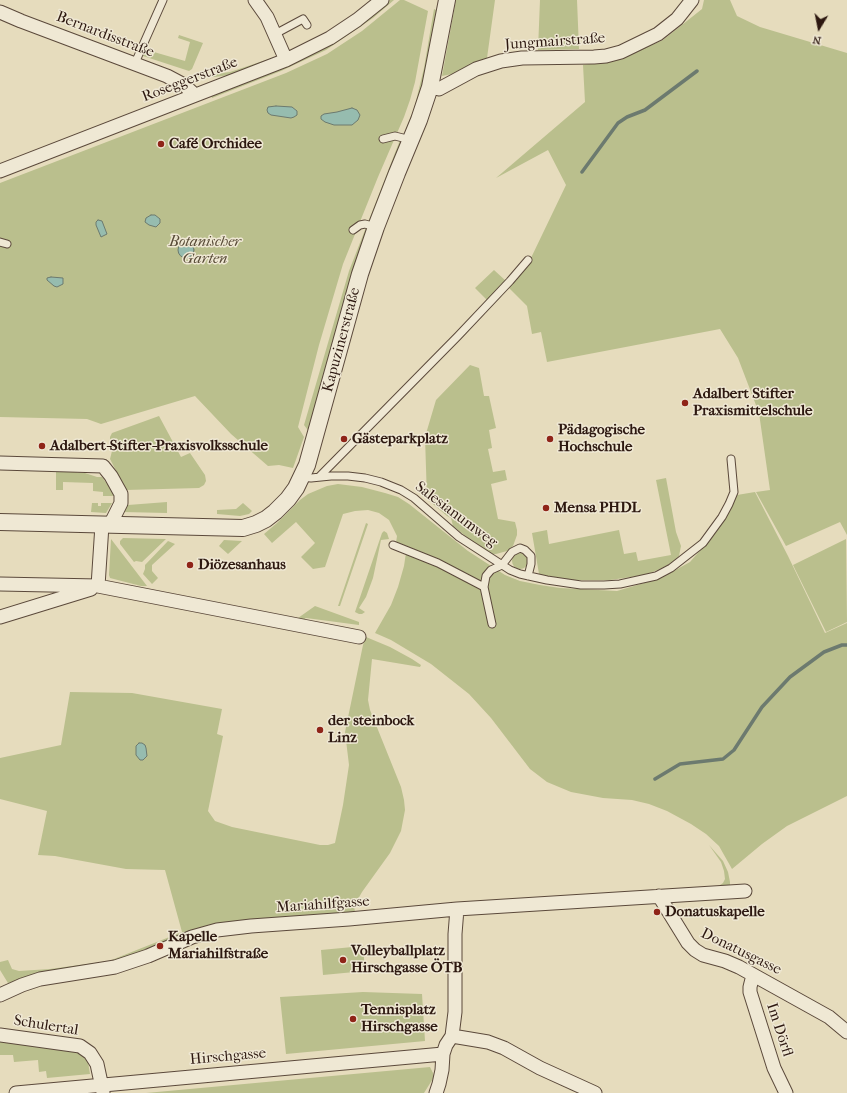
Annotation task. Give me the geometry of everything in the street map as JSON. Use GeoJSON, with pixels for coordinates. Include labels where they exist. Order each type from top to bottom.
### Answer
{"type":"FeatureCollection","features":[{"type":"Feature","properties":{"kind":"street"},"geometry":{"type":"LineString","coordinates":[[0,4],[3,0]]}},
{"type":"Feature","properties":{"kind":"street"},"geometry":{"type":"LineString","coordinates":[[255,0],[267,17],[286,60]]}},
{"type":"Feature","properties":{"kind":"street","name":"Roseggerstraße"},"geometry":{"type":"LineString","coordinates":[[0,171],[64,148],[286,60],[330,38],[357,20],[382,0]]}},
{"type":"Feature","properties":{"kind":"street","name":"Kapuzinerstraße"},"geometry":{"type":"LineString","coordinates":[[0,522],[230,528],[249,527],[261,522],[275,512],[292,493],[302,477],[310,454],[360,274],[376,227],[419,120],[430,87],[447,0]]}},
{"type":"Feature","properties":{"kind":"street","name":"Jungmairstraße"},"geometry":{"type":"LineString","coordinates":[[430,87],[439,89],[476,69],[501,61],[522,58],[594,58],[621,52],[658,34],[677,19],[692,0]]}},
{"type":"Feature","properties":{"kind":"street","name":"Bernardisstraße"},"geometry":{"type":"LineString","coordinates":[[0,12],[167,76],[184,85],[195,95]]}},
{"type":"Feature","properties":{"kind":"street"},"geometry":{"type":"LineString","coordinates":[[0,463],[103,466],[111,476],[121,494],[120,504],[106,525],[98,586]]}},
{"type":"Feature","properties":{"kind":"street"},"geometry":{"type":"LineString","coordinates":[[0,584],[98,586],[359,637]]}},
{"type":"Feature","properties":{"kind":"street"},"geometry":{"type":"LineString","coordinates":[[0,617],[98,586]]}},
{"type":"Feature","properties":{"kind":"street","name":"Mariahilfgasse"},"geometry":{"type":"LineString","coordinates":[[0,995],[40,979],[115,968],[192,937],[217,930],[457,909],[745,891]]}},
{"type":"Feature","properties":{"kind":"street","name":"Donatusgasse"},"geometry":{"type":"LineString","coordinates":[[659,896],[688,943],[694,950],[703,955],[725,961],[753,975],[829,1017],[847,1032]]}},
{"type":"Feature","properties":{"kind":"street"},"geometry":{"type":"LineString","coordinates":[[436,1093],[442,1070],[443,1054],[446,1045],[452,1036],[455,1012],[455,934],[457,909]]}},
{"type":"Feature","properties":{"kind":"street","name":"Im Dörfl"},"geometry":{"type":"LineString","coordinates":[[753,975],[750,992],[774,1068],[786,1093]]}},
{"type":"Feature","properties":{"kind":"street","name":"Schulertal"},"geometry":{"type":"LineString","coordinates":[[0,1035],[80,1046],[90,1053],[97,1064],[103,1089]]}},
{"type":"Feature","properties":{"kind":"street"},"geometry":{"type":"LineString","coordinates":[[452,1036],[488,1042],[504,1048],[540,1068],[595,1093]]}},
{"type":"Feature","properties":{"kind":"street","name":"Hirschgasse"},"geometry":{"type":"LineString","coordinates":[[16,1093],[103,1089],[443,1054]]}},
{"type":"Feature","properties":{"kind":"lane"},"geometry":{"type":"LineString","coordinates":[[135,63],[163,0]]}},
{"type":"Feature","properties":{"kind":"lane"},"geometry":{"type":"LineString","coordinates":[[275,34],[303,19],[307,25]]}},
{"type":"Feature","properties":{"kind":"lane"},"geometry":{"type":"LineString","coordinates":[[383,139],[395,136],[411,140]]}},
{"type":"Feature","properties":{"kind":"lane"},"geometry":{"type":"LineString","coordinates":[[353,230],[360,225],[365,224],[376,227]]}},
{"type":"Feature","properties":{"kind":"lane"},"geometry":{"type":"LineString","coordinates":[[319,477],[432,363],[528,260]]}},
{"type":"Feature","properties":{"kind":"lane","name":"Salesianumweg"},"geometry":{"type":"LineString","coordinates":[[302,477],[342,476],[365,478],[381,482],[401,490],[414,498],[459,537],[510,570],[528,576],[581,585],[620,584],[656,576],[671,568],[703,543],[722,517],[734,492],[731,459]]}},
{"type":"Feature","properties":{"kind":"lane"},"geometry":{"type":"LineString","coordinates":[[393,545],[438,563],[484,587]]}},
{"type":"Feature","properties":{"kind":"lane"},"geometry":{"type":"LineString","coordinates":[[492,624],[484,587],[486,576],[491,570],[502,565],[516,549],[520,548],[529,553],[531,560],[528,576]]}},
{"type":"Feature","properties":{"kind":"green space"},"geometry":{"type":"Polygon","coordinates":[[[390,0],[394,0],[373,18],[326,50],[281,71],[212,98],[211,95],[371,16],[390,0]]]}},
{"type":"Feature","properties":{"kind":"green space","name":"Botanischer Garten"},"geometry":{"type":"Polygon","coordinates":[[[400,0],[404,0],[428,11],[415,82],[404,117],[343,264],[319,345],[298,427],[304,437],[293,468],[279,465],[268,466],[231,434],[195,396],[101,424],[87,419],[0,417],[0,183],[286,73],[327,54],[362,31],[400,0]]]}},
{"type":"Feature","properties":{"kind":"green space"},"geometry":{"type":"Polygon","coordinates":[[[456,0],[495,0],[487,58],[457,73],[442,76],[456,0]]]}},
{"type":"Feature","properties":{"kind":"green space"},"geometry":{"type":"Polygon","coordinates":[[[540,0],[577,0],[579,49],[538,50],[540,0]]]}},
{"type":"Feature","properties":{"kind":"green space"},"geometry":{"type":"Polygon","coordinates":[[[704,0],[730,0],[737,16],[760,27],[847,53],[847,535],[840,522],[786,546],[756,492],[770,490],[759,413],[738,358],[720,329],[547,362],[541,332],[532,334],[527,306],[509,288],[530,260],[566,185],[548,150],[496,178],[585,102],[583,65],[622,58],[663,40],[702,9],[704,0]]]}},
{"type":"Feature","properties":{"kind":"green space"},"geometry":{"type":"Polygon","coordinates":[[[434,9],[440,12],[429,68],[409,130],[406,129],[414,109],[424,68],[434,9]]]}},
{"type":"Feature","properties":{"kind":"green space"},"geometry":{"type":"Polygon","coordinates":[[[152,31],[147,50],[185,61],[190,42],[178,38],[179,35],[203,43],[192,69],[189,71],[140,55],[152,31]]]}},
{"type":"Feature","properties":{"kind":"green space"},"geometry":{"type":"Polygon","coordinates":[[[278,56],[276,59],[230,75],[198,77],[198,73],[214,74],[230,72],[278,56]]]}},
{"type":"Feature","properties":{"kind":"green space"},"geometry":{"type":"Polygon","coordinates":[[[400,140],[402,143],[310,433],[304,425],[349,271],[400,140]]]}},
{"type":"Feature","properties":{"kind":"green space"},"geometry":{"type":"Polygon","coordinates":[[[494,270],[506,281],[488,301],[475,288],[494,270]]]}},
{"type":"Feature","properties":{"kind":"green space"},"geometry":{"type":"Polygon","coordinates":[[[470,365],[479,368],[484,396],[489,396],[496,428],[489,430],[492,448],[488,449],[493,472],[505,470],[507,480],[491,484],[498,519],[515,522],[517,530],[517,535],[513,546],[507,551],[496,554],[492,554],[473,542],[453,526],[451,518],[427,499],[425,437],[436,400],[470,365]]]}},
{"type":"Feature","properties":{"kind":"green space"},"geometry":{"type":"Polygon","coordinates":[[[159,416],[181,457],[190,453],[205,475],[206,481],[204,485],[199,488],[126,490],[110,459],[113,447],[110,437],[112,433],[159,416]]]}},
{"type":"Feature","properties":{"kind":"green space"},"geometry":{"type":"Polygon","coordinates":[[[56,469],[73,469],[73,472],[102,477],[113,492],[113,496],[103,496],[103,492],[93,491],[93,483],[63,482],[63,490],[56,490],[56,469]]]}},
{"type":"Feature","properties":{"kind":"green space"},"geometry":{"type":"Polygon","coordinates":[[[666,478],[676,532],[681,546],[679,556],[672,563],[645,575],[610,580],[573,580],[539,574],[532,533],[547,530],[549,544],[619,530],[624,554],[636,552],[638,561],[671,555],[656,480],[666,478]]]}},
{"type":"Feature","properties":{"kind":"green space"},"geometry":{"type":"Polygon","coordinates":[[[338,484],[362,487],[398,497],[468,551],[505,575],[520,581],[560,588],[617,591],[661,578],[690,562],[717,531],[737,495],[755,492],[825,633],[847,623],[847,796],[787,826],[762,844],[732,869],[719,846],[706,834],[667,811],[649,804],[632,800],[603,798],[571,792],[547,782],[530,769],[491,718],[469,694],[431,664],[391,640],[375,633],[391,605],[398,587],[404,566],[407,546],[396,543],[397,536],[389,520],[379,513],[368,510],[343,514],[325,567],[313,569],[301,557],[315,543],[296,522],[272,543],[264,534],[308,494],[327,486],[338,484]]]}},
{"type":"Feature","properties":{"kind":"green space"},"geometry":{"type":"Polygon","coordinates":[[[167,502],[167,513],[123,512],[124,507],[128,505],[167,502]]]}},
{"type":"Feature","properties":{"kind":"green space"},"geometry":{"type":"Polygon","coordinates":[[[92,503],[98,503],[98,506],[101,506],[101,503],[112,503],[106,513],[91,512],[92,503]]]}},
{"type":"Feature","properties":{"kind":"green space"},"geometry":{"type":"Polygon","coordinates":[[[243,503],[252,511],[249,514],[240,516],[217,514],[217,510],[236,509],[243,503]]]}},
{"type":"Feature","properties":{"kind":"green space"},"geometry":{"type":"Polygon","coordinates":[[[366,523],[368,524],[340,606],[338,606],[366,523]]]}},
{"type":"Feature","properties":{"kind":"green space"},"geometry":{"type":"Polygon","coordinates":[[[384,531],[387,533],[389,539],[381,540],[373,578],[366,597],[359,608],[365,612],[359,614],[355,612],[382,533],[384,531]]]}},
{"type":"Feature","properties":{"kind":"green space"},"geometry":{"type":"Polygon","coordinates":[[[123,538],[166,539],[142,562],[134,562],[120,544],[120,541],[123,538]]]}},
{"type":"Feature","properties":{"kind":"green space"},"geometry":{"type":"Polygon","coordinates":[[[111,539],[147,586],[141,586],[110,578],[111,539]]]}},
{"type":"Feature","properties":{"kind":"green space"},"geometry":{"type":"Polygon","coordinates":[[[846,539],[847,622],[826,632],[793,565],[846,539]]]}},
{"type":"Feature","properties":{"kind":"green space"},"geometry":{"type":"Polygon","coordinates":[[[224,540],[242,541],[228,554],[219,546],[224,540]]]}},
{"type":"Feature","properties":{"kind":"green space"},"geometry":{"type":"Polygon","coordinates":[[[168,541],[175,544],[152,565],[152,571],[158,578],[152,584],[143,574],[145,565],[168,541]]]}},
{"type":"Feature","properties":{"kind":"green space"},"geometry":{"type":"Polygon","coordinates":[[[517,553],[523,553],[528,558],[526,567],[523,569],[517,569],[512,564],[512,558],[517,553]]]}},
{"type":"Feature","properties":{"kind":"green space"},"geometry":{"type":"Polygon","coordinates":[[[315,606],[359,622],[359,625],[306,618],[301,622],[298,620],[298,618],[315,606]]]}},
{"type":"Feature","properties":{"kind":"green space"},"geometry":{"type":"Polygon","coordinates":[[[366,637],[390,647],[421,665],[420,667],[372,659],[368,700],[370,710],[401,787],[405,810],[401,831],[390,853],[362,892],[354,906],[355,912],[717,887],[723,883],[725,879],[724,871],[721,862],[709,845],[723,861],[728,872],[730,885],[727,888],[267,921],[164,946],[162,942],[156,944],[158,949],[129,960],[8,983],[0,970],[0,962],[8,960],[12,969],[19,971],[50,969],[109,961],[182,932],[165,870],[126,869],[55,856],[38,855],[47,811],[0,799],[0,758],[61,745],[70,692],[132,693],[222,709],[217,734],[223,736],[208,811],[215,821],[232,827],[320,845],[335,843],[349,765],[345,732],[363,645],[366,637]]]}},
{"type":"Feature","properties":{"kind":"green space","name":"Volleyballplatz Hirschgasse ÖTB"},"geometry":{"type":"Polygon","coordinates":[[[363,946],[365,971],[323,975],[321,950],[363,946]]]}},
{"type":"Feature","properties":{"kind":"green space","name":"Tennisplatz Hirschgasse"},"geometry":{"type":"Polygon","coordinates":[[[363,992],[422,994],[425,1041],[286,1054],[280,997],[363,992]]]}},
{"type":"Feature","properties":{"kind":"green space"},"geometry":{"type":"Polygon","coordinates":[[[0,1038],[75,1050],[84,1056],[88,1062],[90,1074],[47,1078],[46,1071],[39,1072],[38,1060],[14,1062],[13,1055],[0,1055],[0,1038]]]}},
{"type":"Feature","properties":{"kind":"green space"},"geometry":{"type":"Polygon","coordinates":[[[430,1067],[434,1077],[424,1093],[146,1093],[430,1067]]]}},
{"type":"Feature","properties":{"kind":"water"},"geometry":{"type":"Polygon","coordinates":[[[268,107],[292,107],[297,111],[297,115],[291,118],[271,115],[268,113],[268,107]]]}},
{"type":"Feature","properties":{"kind":"water"},"geometry":{"type":"Polygon","coordinates":[[[352,108],[357,110],[360,115],[358,120],[352,125],[334,125],[321,119],[321,116],[324,114],[352,108]]]}},
{"type":"Feature","properties":{"kind":"water"},"geometry":{"type":"Polygon","coordinates":[[[151,215],[155,215],[160,219],[160,223],[156,227],[145,222],[146,218],[151,215]]]}},
{"type":"Feature","properties":{"kind":"water"},"geometry":{"type":"Polygon","coordinates":[[[98,220],[102,221],[107,234],[101,237],[96,225],[98,220]]]}},
{"type":"Feature","properties":{"kind":"water"},"geometry":{"type":"Polygon","coordinates":[[[183,242],[189,242],[194,247],[192,256],[189,258],[183,258],[178,253],[178,247],[183,242]]]}},
{"type":"Feature","properties":{"kind":"water"},"geometry":{"type":"Polygon","coordinates":[[[47,278],[63,278],[63,284],[57,287],[54,286],[47,280],[47,278]]]}},
{"type":"Feature","properties":{"kind":"water"},"geometry":{"type":"Polygon","coordinates":[[[139,743],[145,745],[146,748],[147,756],[143,760],[140,760],[136,755],[136,746],[139,743]]]}},
{"type":"Feature","properties":{"kind":"waterway"},"geometry":{"type":"LineString","coordinates":[[582,172],[618,123],[627,117],[645,110],[697,71]]}},
{"type":"Feature","properties":{"kind":"waterway"},"geometry":{"type":"LineString","coordinates":[[655,779],[680,764],[723,759],[734,750],[762,707],[790,677],[824,652],[842,645],[847,645]]}},
{"type":"Feature","properties":{"kind":"place","name":"Café Orchidee"},"geometry":{"type":"Point","coordinates":[161,144]}},
{"type":"Feature","properties":{"kind":"place","name":"Adalbert Stifter Praxismittelschule"},"geometry":{"type":"Point","coordinates":[685,403]}},
{"type":"Feature","properties":{"kind":"place","name":"Gästeparkplatz"},"geometry":{"type":"Point","coordinates":[344,439]}},
{"type":"Feature","properties":{"kind":"place","name":"Pädagogische Hochschule"},"geometry":{"type":"Point","coordinates":[550,439]}},
{"type":"Feature","properties":{"kind":"place","name":"Adalbert-Stifter-Praxisvolksschule"},"geometry":{"type":"Point","coordinates":[42,446]}},
{"type":"Feature","properties":{"kind":"place","name":"Mensa PHDL"},"geometry":{"type":"Point","coordinates":[546,508]}},
{"type":"Feature","properties":{"kind":"place","name":"Diözesanhaus"},"geometry":{"type":"Point","coordinates":[190,565]}},
{"type":"Feature","properties":{"kind":"place","name":"der steinbock Linz"},"geometry":{"type":"Point","coordinates":[320,730]}},
{"type":"Feature","properties":{"kind":"place","name":"Donatuskapelle"},"geometry":{"type":"Point","coordinates":[657,912]}},
{"type":"Feature","properties":{"kind":"place","name":"Kapelle Mariahilfstraße"},"geometry":{"type":"Point","coordinates":[160,946]}},
{"type":"Feature","properties":{"kind":"place","name":"Volleyballplatz Hirschgasse ÖTB"},"geometry":{"type":"Point","coordinates":[343,960]}},
{"type":"Feature","properties":{"kind":"place","name":"Tennisplatz Hirschgasse"},"geometry":{"type":"Point","coordinates":[353,1019]}}]}
